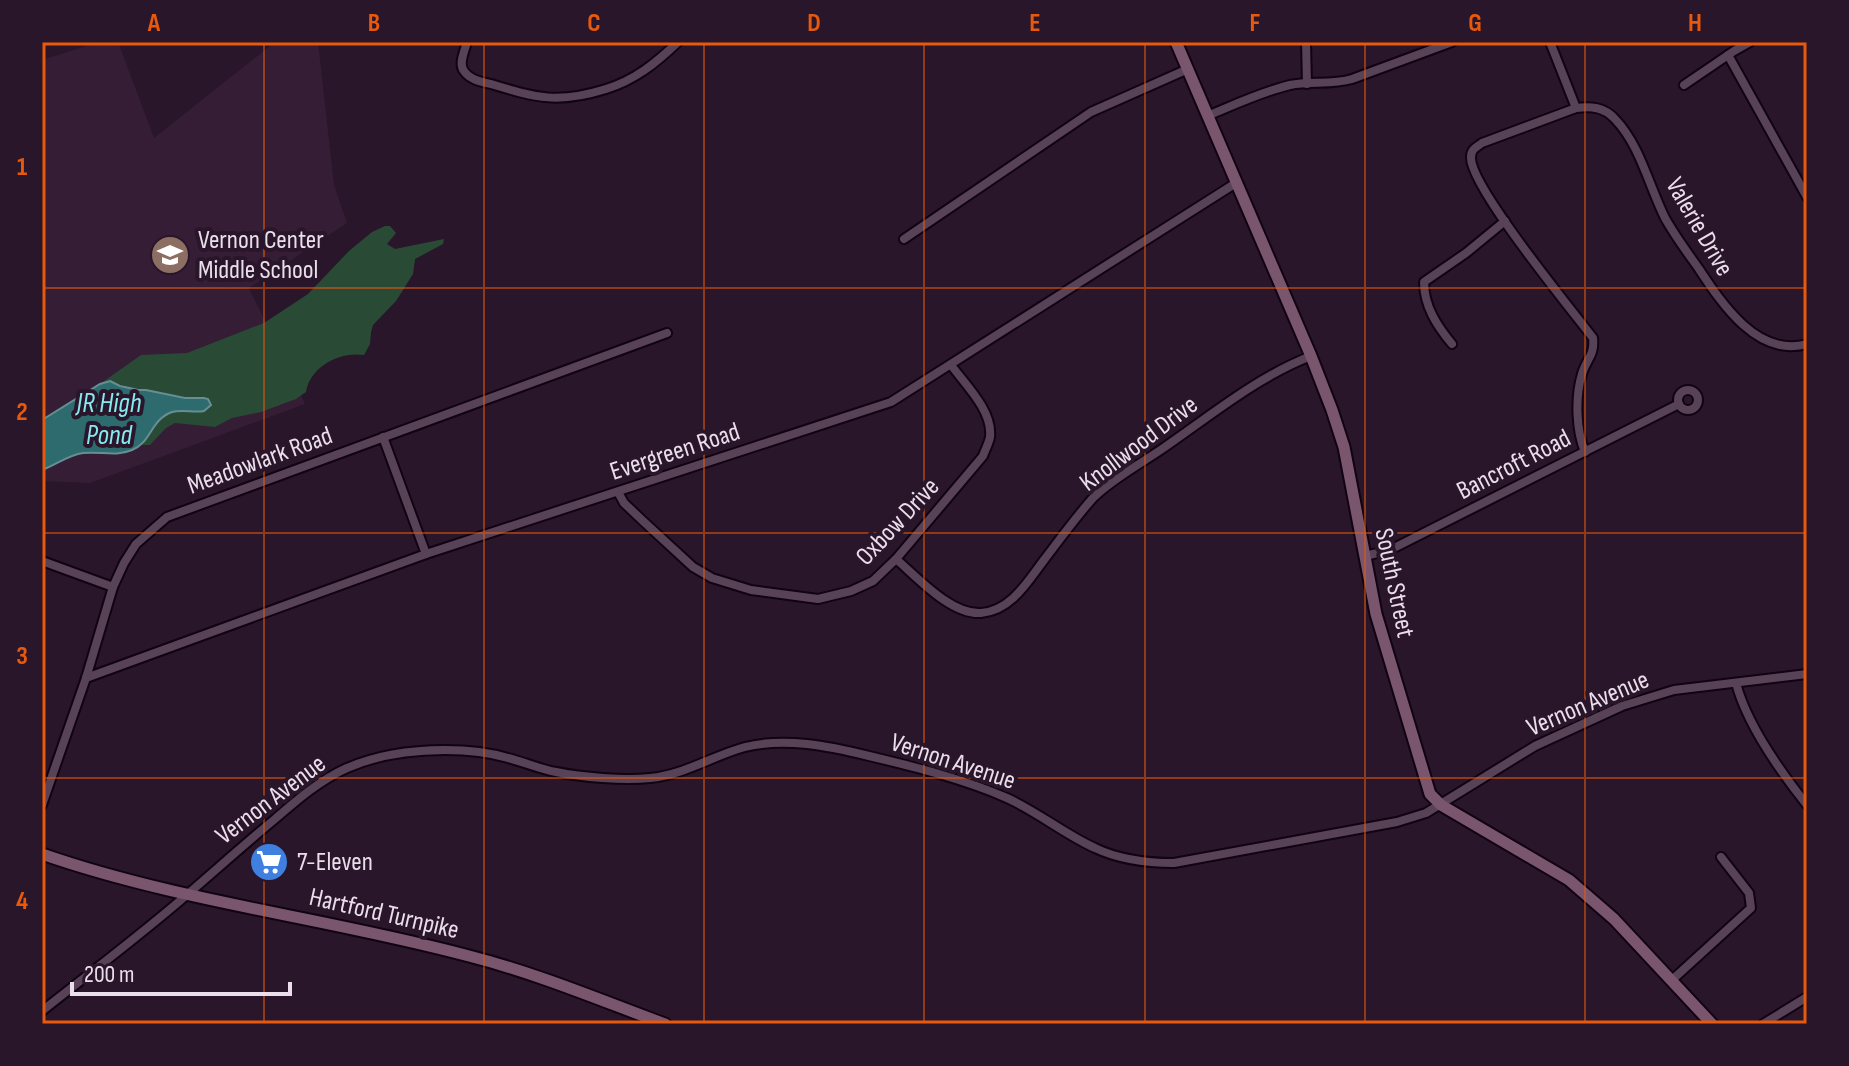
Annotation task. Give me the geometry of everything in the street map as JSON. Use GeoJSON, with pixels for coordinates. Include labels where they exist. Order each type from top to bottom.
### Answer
{"type":"FeatureCollection","features":[{"type":"Feature","properties":{"kind":"street"},"geometry":{"type":"LineString","coordinates":[[467,42],[461,64],[463,71],[473,79],[533,97],[569,98],[607,89],[641,74],[678,42]]}},
{"type":"Feature","properties":{"kind":"street","name":"South Street"},"geometry":{"type":"LineString","coordinates":[[1176,42],[1311,356],[1344,447],[1376,614],[1422,771],[1430,794],[1441,805]]}},
{"type":"Feature","properties":{"kind":"street"},"geometry":{"type":"LineString","coordinates":[[1306,42],[1307,84]]}},
{"type":"Feature","properties":{"kind":"street"},"geometry":{"type":"LineString","coordinates":[[1207,116],[1292,85],[1340,83],[1452,42]]}},
{"type":"Feature","properties":{"kind":"street"},"geometry":{"type":"LineString","coordinates":[[1550,42],[1576,108],[1482,143],[1473,149],[1471,157],[1473,169],[1483,188],[1505,221],[1593,338],[1593,355],[1582,372],[1578,398],[1579,425],[1585,452]]}},
{"type":"Feature","properties":{"kind":"street"},"geometry":{"type":"LineString","coordinates":[[1684,85],[1750,42]]}},
{"type":"Feature","properties":{"kind":"street"},"geometry":{"type":"LineString","coordinates":[[1728,55],[1807,197]]}},
{"type":"Feature","properties":{"kind":"street"},"geometry":{"type":"LineString","coordinates":[[904,239],[1091,112],[1188,69]]}},
{"type":"Feature","properties":{"kind":"street","name":"Valerie Drive"},"geometry":{"type":"LineString","coordinates":[[1576,108],[1590,106],[1604,110],[1625,132],[1666,218],[1730,314],[1772,343],[1795,347],[1807,344]]}},
{"type":"Feature","properties":{"kind":"street","name":"Evergreen Road"},"geometry":{"type":"LineString","coordinates":[[86,678],[426,554],[891,402],[1236,183]]}},
{"type":"Feature","properties":{"kind":"street"},"geometry":{"type":"LineString","coordinates":[[1452,344],[1437,326],[1424,294],[1424,282],[1505,221]]}},
{"type":"Feature","properties":{"kind":"street","name":"Meadowlark Road"},"geometry":{"type":"LineString","coordinates":[[42,805],[86,678],[113,587],[136,544],[167,517],[667,333]]}},
{"type":"Feature","properties":{"kind":"street","name":"Knollwood Drive"},"geometry":{"type":"LineString","coordinates":[[896,559],[948,602],[965,612],[984,613],[999,608],[1012,600],[1025,585],[1095,497],[1261,381],[1311,356]]}},
{"type":"Feature","properties":{"kind":"street","name":"Oxbow Drive"},"geometry":{"type":"LineString","coordinates":[[618,492],[624,503],[693,567],[712,578],[751,590],[818,599],[832,597],[873,581],[896,559],[983,456],[990,437],[988,420],[951,365]]}},
{"type":"Feature","properties":{"kind":"street","name":"Bancroft Road"},"geometry":{"type":"LineString","coordinates":[[1365,556],[1390,550],[1679,404]]}},
{"type":"Feature","properties":{"kind":"street"},"geometry":{"type":"LineString","coordinates":[[383,437],[426,554]]}},
{"type":"Feature","properties":{"kind":"street"},"geometry":{"type":"LineString","coordinates":[[42,561],[113,587]]}},
{"type":"Feature","properties":{"kind":"street","name":"Vernon Avenue"},"geometry":{"type":"LineString","coordinates":[[42,1011],[189,894],[256,834],[319,784],[346,768],[377,758],[446,750],[475,752],[505,757],[553,772],[648,779],[675,774],[745,747],[805,743],[867,755],[983,789],[1009,799],[1094,848],[1119,857],[1145,863],[1174,863],[1397,822],[1426,813],[1535,746],[1622,706],[1674,690],[1807,674]]}},
{"type":"Feature","properties":{"kind":"street"},"geometry":{"type":"LineString","coordinates":[[1736,683],[1739,696],[1767,750],[1807,805]]}},
{"type":"Feature","properties":{"kind":"street"},"geometry":{"type":"LineString","coordinates":[[1441,805],[1569,880],[1614,919],[1712,1024]]}},
{"type":"Feature","properties":{"kind":"street","name":"Hartford Turnpike"},"geometry":{"type":"LineString","coordinates":[[42,854],[189,894],[468,955],[522,971],[665,1024]]}},
{"type":"Feature","properties":{"kind":"street"},"geometry":{"type":"LineString","coordinates":[[1672,980],[1751,908],[1749,893],[1721,857]]}},
{"type":"Feature","properties":{"kind":"street"},"geometry":{"type":"LineString","coordinates":[[1763,1024],[1807,997]]}},
{"type":"Feature","properties":{"kind":"shaded area","name":"Vernon Center Middle School"},"geometry":{"type":"Polygon","coordinates":[[[99,42],[118,42],[154,138],[275,42],[318,42],[334,185],[347,223],[249,288],[305,404],[90,483],[42,481],[42,60],[99,42]]]}},
{"type":"Feature","properties":{"kind":"shaded area"},"geometry":{"type":"Polygon","coordinates":[[[390,226],[396,233],[387,244],[395,249],[444,239],[443,244],[415,259],[413,274],[396,301],[373,325],[370,344],[364,355],[354,354],[327,363],[313,375],[306,392],[296,399],[261,412],[232,418],[215,427],[175,423],[150,445],[141,445],[165,415],[178,411],[204,411],[204,398],[132,388],[110,381],[100,384],[141,355],[187,353],[264,323],[308,294],[349,251],[372,232],[390,226]]]}},
{"type":"Feature","properties":{"kind":"water","name":"JR High Pond"},"geometry":{"type":"Polygon","coordinates":[[[110,381],[139,390],[204,398],[211,405],[204,411],[172,412],[159,420],[144,442],[132,450],[78,454],[42,470],[42,420],[110,381]]]}},
{"type":"Feature","properties":{"kind":"place","name":"Vernon Center Middle School"},"geometry":{"type":"Point","coordinates":[170,255]}},
{"type":"Feature","properties":{"kind":"place","name":"7-Eleven"},"geometry":{"type":"Point","coordinates":[269,862]}}]}
